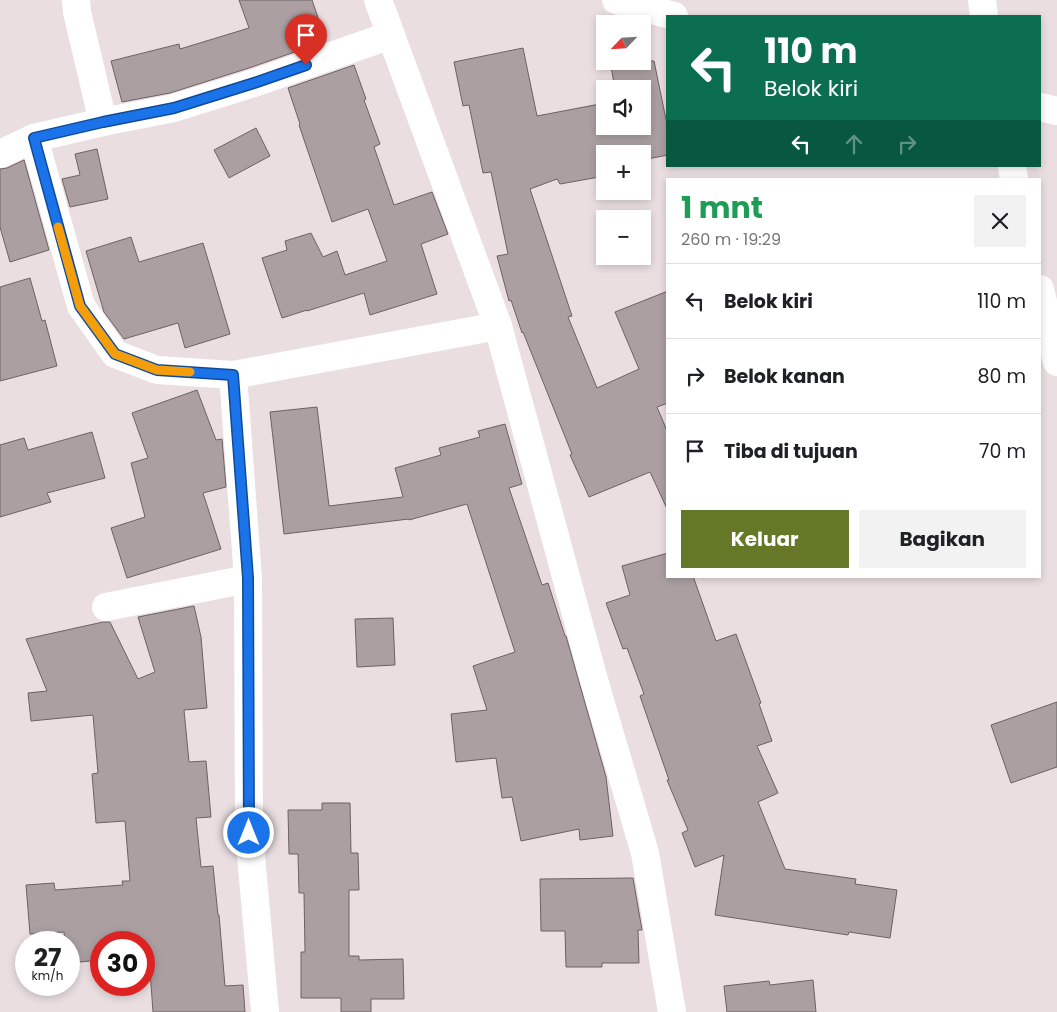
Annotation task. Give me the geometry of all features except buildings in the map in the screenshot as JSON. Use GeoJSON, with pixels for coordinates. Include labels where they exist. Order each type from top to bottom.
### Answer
{"type":"FeatureCollection","features":[{"type":"Feature","properties":{"kind":"street"},"geometry":{"type":"LineString","coordinates":[[76,0],[77,12],[103,122]]}},
{"type":"Feature","properties":{"kind":"street"},"geometry":{"type":"LineString","coordinates":[[378,0],[498,326],[594,680],[645,853],[672,1012]]}},
{"type":"Feature","properties":{"kind":"street"},"geometry":{"type":"LineString","coordinates":[[616,0],[670,15]]}},
{"type":"Feature","properties":{"kind":"street"},"geometry":{"type":"LineString","coordinates":[[982,0],[984,15]]}},
{"type":"Feature","properties":{"kind":"street"},"geometry":{"type":"LineString","coordinates":[[0,154],[34,138],[174,108],[254,83],[391,35]]}},
{"type":"Feature","properties":{"kind":"street"},"geometry":{"type":"LineString","coordinates":[[1041,107],[1057,111]]}},
{"type":"Feature","properties":{"kind":"street"},"geometry":{"type":"LineString","coordinates":[[34,138],[80,306],[115,354],[157,370],[233,375],[498,326]]}},
{"type":"Feature","properties":{"kind":"street"},"geometry":{"type":"LineString","coordinates":[[1041,293],[1057,362]]}},
{"type":"Feature","properties":{"kind":"street"},"geometry":{"type":"LineString","coordinates":[[233,375],[248,578],[249,833],[265,1012]]}},
{"type":"Feature","properties":{"kind":"street"},"geometry":{"type":"LineString","coordinates":[[106,607],[248,578]]}},
{"type":"Feature","properties":{"kind":"slow traffic"},"geometry":{"type":"LineString","coordinates":[[58,227],[80,306],[115,354],[157,370],[190,372]]}},
{"type":"Feature","properties":{"kind":"route"},"geometry":{"type":"LineString","coordinates":[[249,833],[248,578],[233,375],[157,370],[115,354],[80,306],[34,138],[174,108],[306,65]]}}]}
